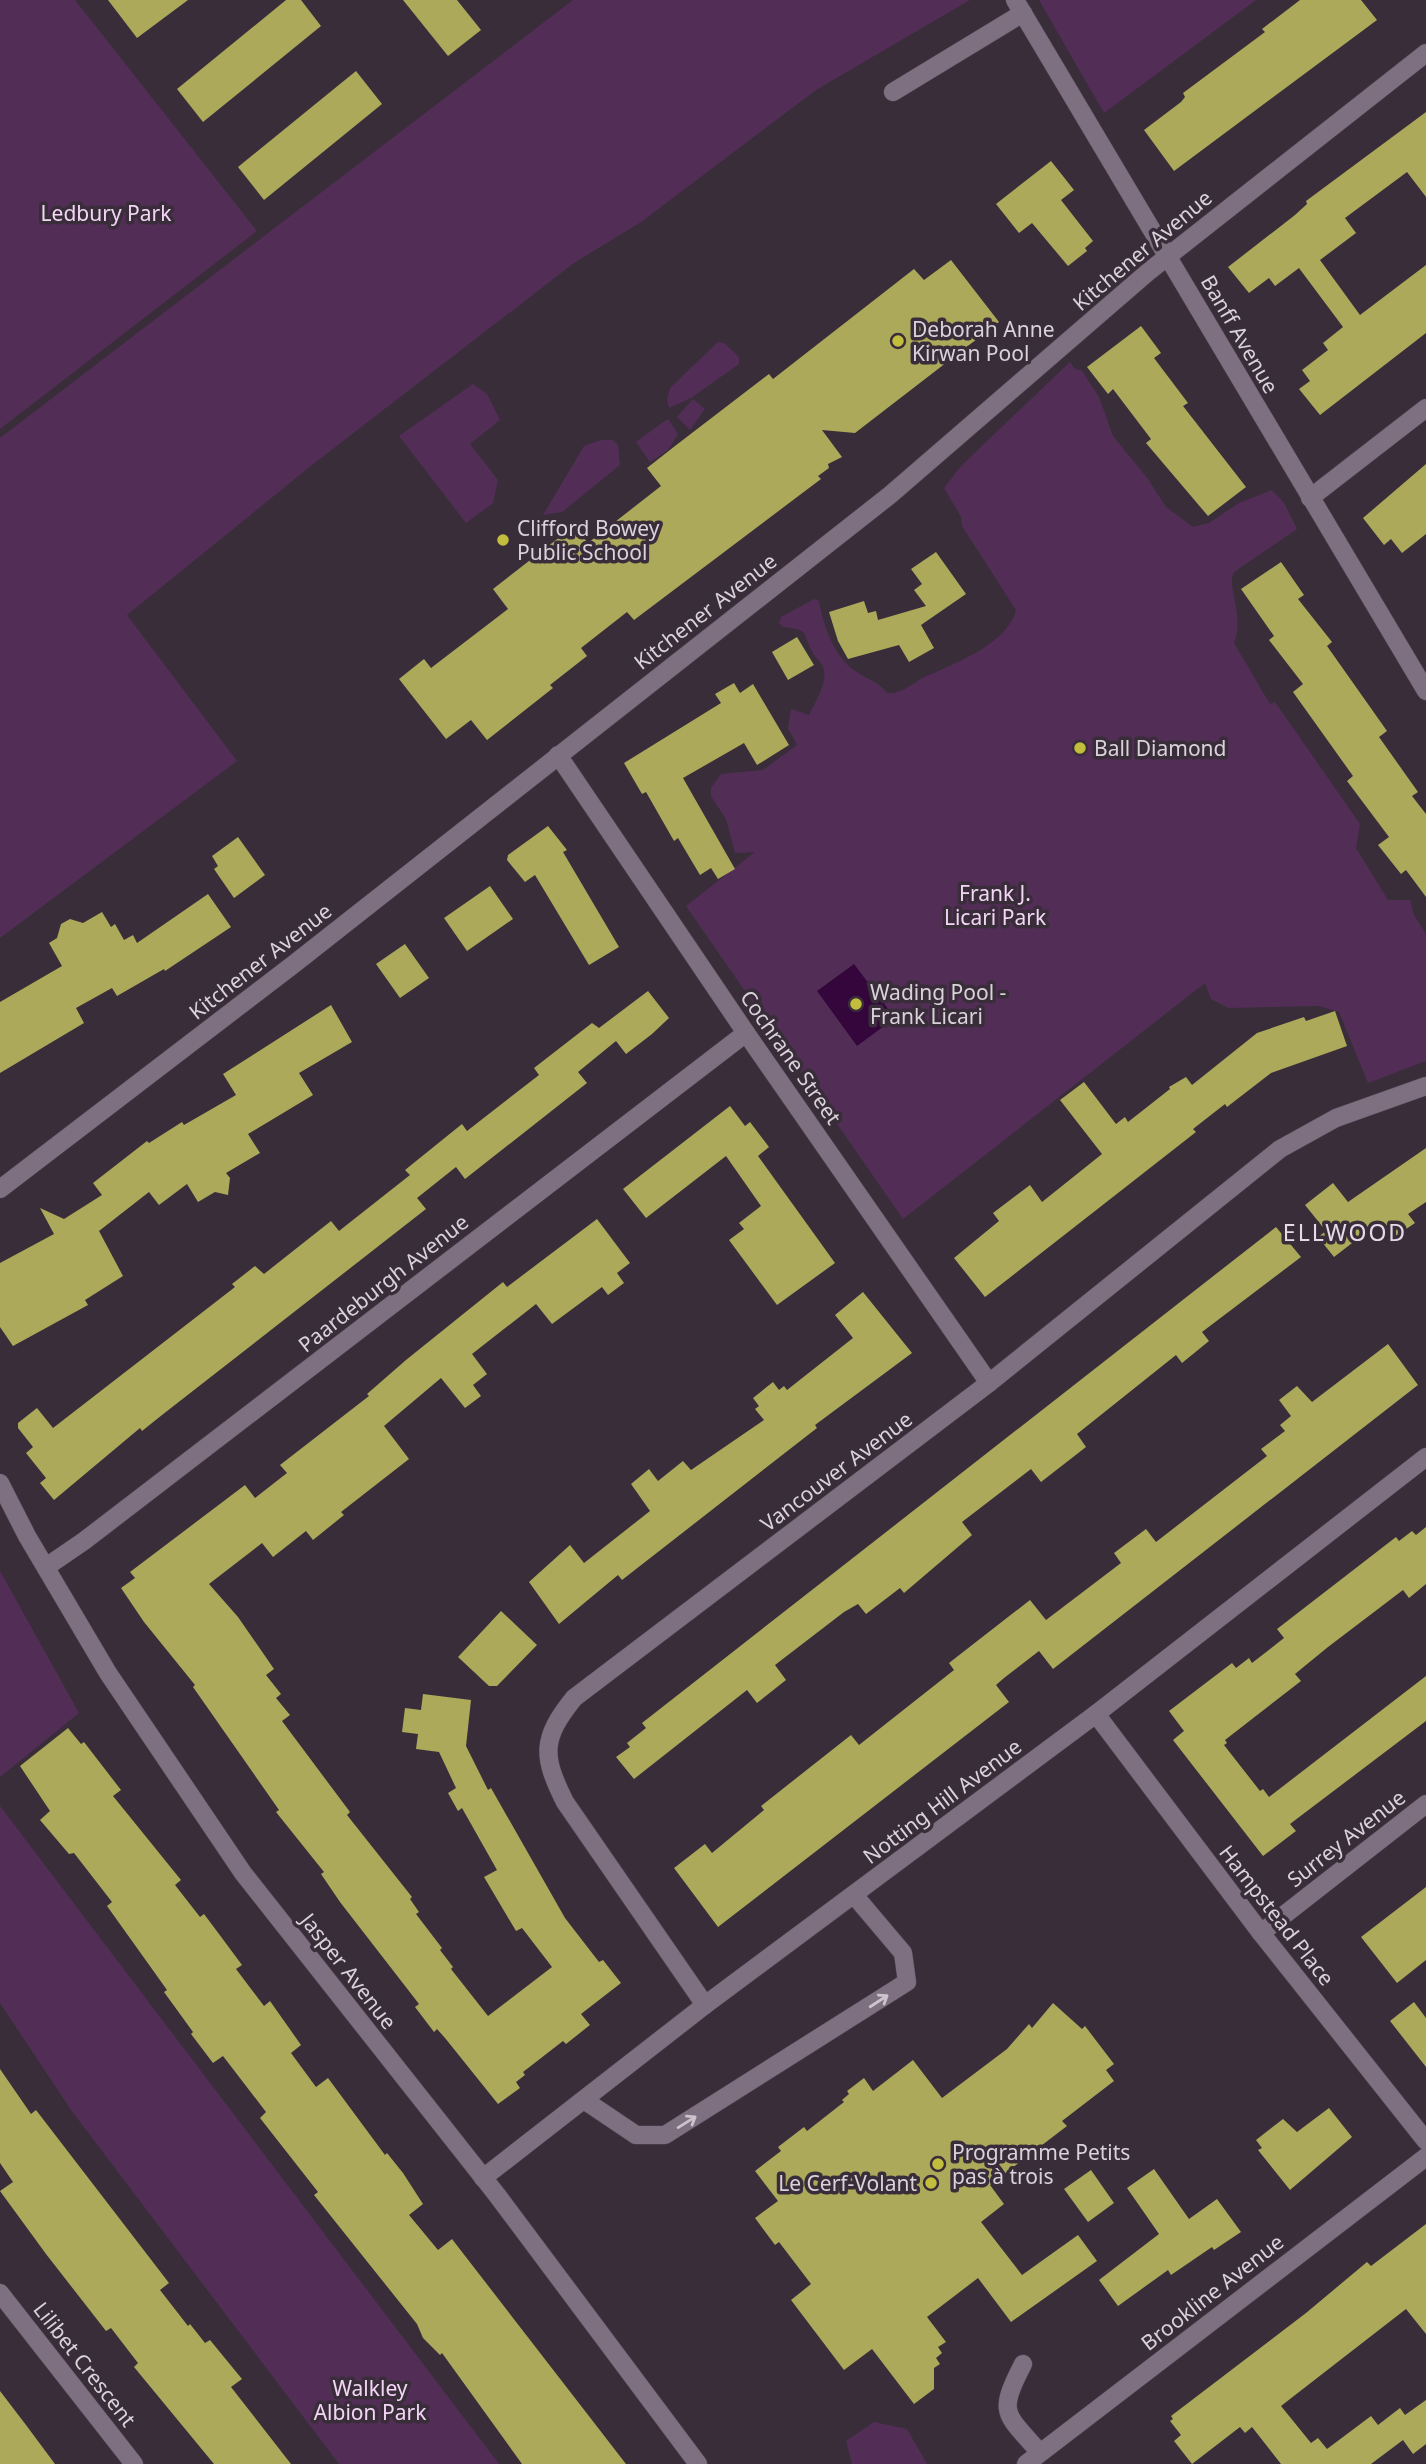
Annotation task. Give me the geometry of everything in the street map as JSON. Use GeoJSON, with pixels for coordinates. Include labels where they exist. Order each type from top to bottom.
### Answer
{"type":"FeatureCollection","features":[{"type":"Feature","properties":{"kind":"street"},"geometry":{"type":"LineString","coordinates":[[893,92],[1019,7]]}},
{"type":"Feature","properties":{"kind":"street","name":"Banff Avenue"},"geometry":{"type":"LineString","coordinates":[[1019,7],[1426,691]]}},
{"type":"Feature","properties":{"kind":"street","name":"Kitchener Avenue"},"geometry":{"type":"LineString","coordinates":[[0,1189],[294,964],[890,495],[1168,256],[1426,53]]}},
{"type":"Feature","properties":{"kind":"street"},"geometry":{"type":"LineString","coordinates":[[1310,498],[1426,408]]}},
{"type":"Feature","properties":{"kind":"street","name":"Cochrane Street"},"geometry":{"type":"LineString","coordinates":[[558,755],[746,1033],[989,1383]]}},
{"type":"Feature","properties":{"kind":"street","name":"Paardeburgh Avenue"},"geometry":{"type":"LineString","coordinates":[[46,1567],[95,1533],[746,1033]]}},
{"type":"Feature","properties":{"kind":"street","name":"Vancouver Avenue"},"geometry":{"type":"LineString","coordinates":[[705,2005],[565,1802],[549,1770],[547,1744],[556,1720],[574,1698],[989,1383],[1280,1149],[1336,1118],[1426,1086]]}},
{"type":"Feature","properties":{"kind":"street","name":"Notting Hill Avenue"},"geometry":{"type":"LineString","coordinates":[[483,2178],[705,2005],[1096,1714],[1426,1457]]}},
{"type":"Feature","properties":{"kind":"street","name":"Jasper Avenue"},"geometry":{"type":"LineString","coordinates":[[0,1483],[108,1673],[243,1873],[483,2178],[698,2464]]}},
{"type":"Feature","properties":{"kind":"street","name":"Hampstead Place"},"geometry":{"type":"LineString","coordinates":[[1096,1714],[1261,1933],[1426,2141]]}},
{"type":"Feature","properties":{"kind":"street","name":"Surrey Avenue"},"geometry":{"type":"LineString","coordinates":[[1261,1933],[1426,1804]]}},
{"type":"Feature","properties":{"kind":"street"},"geometry":{"type":"LineString","coordinates":[[584,2100],[636,2135],[665,2135],[907,1982],[903,1953],[854,1895]]}},
{"type":"Feature","properties":{"kind":"street","name":"Brookline Avenue"},"geometry":{"type":"LineString","coordinates":[[1033,2459],[1426,2157]]}},
{"type":"Feature","properties":{"kind":"street","name":"Lilibet Crescent"},"geometry":{"type":"LineString","coordinates":[[0,2293],[134,2464]]}},
{"type":"Feature","properties":{"kind":"street"},"geometry":{"type":"LineString","coordinates":[[1023,2364],[1006,2398],[1010,2418],[1033,2459]]}},
{"type":"Feature","properties":{"kind":"green space","name":"Ledbury Park"},"geometry":{"type":"Polygon","coordinates":[[[0,0],[75,0],[257,231],[0,429],[0,0]]]}},
{"type":"Feature","properties":{"kind":"green space"},"geometry":{"type":"Polygon","coordinates":[[[573,0],[970,0],[816,90],[641,222],[574,263],[312,465],[127,615],[237,761],[0,938],[0,438],[573,0]]]}},
{"type":"Feature","properties":{"kind":"green space"},"geometry":{"type":"Polygon","coordinates":[[[1039,0],[1256,0],[1104,113],[1039,0]]]}},
{"type":"Feature","properties":{"kind":"green space"},"geometry":{"type":"Polygon","coordinates":[[[718,342],[724,343],[739,357],[739,364],[691,398],[669,408],[667,399],[670,388],[718,342]]]}},
{"type":"Feature","properties":{"kind":"green space","name":"Frank J. Licari Park"},"geometry":{"type":"Polygon","coordinates":[[[1070,362],[1074,368],[1082,371],[1099,397],[1113,436],[1148,479],[1166,507],[1193,527],[1209,523],[1239,503],[1272,490],[1284,503],[1297,529],[1234,572],[1232,585],[1238,622],[1234,643],[1270,704],[1275,702],[1360,824],[1356,848],[1388,900],[1410,900],[1414,915],[1426,934],[1426,1061],[1368,1083],[1339,1012],[1319,1006],[1228,1008],[1211,999],[1205,983],[903,1219],[686,906],[755,852],[735,853],[726,819],[711,796],[711,788],[721,774],[763,770],[797,745],[788,728],[791,709],[809,715],[823,685],[823,667],[804,633],[798,629],[783,627],[779,623],[781,617],[814,599],[819,601],[823,620],[841,658],[887,693],[903,690],[979,651],[1003,633],[1011,622],[1016,610],[962,526],[961,517],[944,488],[961,466],[1070,362]]]}},
{"type":"Feature","properties":{"kind":"green space"},"geometry":{"type":"Polygon","coordinates":[[[473,384],[487,394],[500,420],[470,444],[498,480],[493,503],[466,523],[399,436],[473,384]]]}},
{"type":"Feature","properties":{"kind":"green space"},"geometry":{"type":"Polygon","coordinates":[[[693,399],[705,409],[690,430],[677,417],[693,399]]]}},
{"type":"Feature","properties":{"kind":"green space"},"geometry":{"type":"Polygon","coordinates":[[[669,420],[678,434],[668,450],[650,462],[636,442],[669,420]]]}},
{"type":"Feature","properties":{"kind":"green space"},"geometry":{"type":"Polygon","coordinates":[[[601,440],[613,440],[618,445],[620,465],[562,512],[543,515],[584,446],[601,440]]]}},
{"type":"Feature","properties":{"kind":"green space"},"geometry":{"type":"Polygon","coordinates":[[[0,1571],[79,1713],[0,1777],[0,1571]]]}},
{"type":"Feature","properties":{"kind":"green space","name":"Walkley Albion Park"},"geometry":{"type":"Polygon","coordinates":[[[0,1806],[499,2464],[339,2464],[71,2110],[0,2003],[0,1806]]]}},
{"type":"Feature","properties":{"kind":"green space"},"geometry":{"type":"Polygon","coordinates":[[[874,2422],[907,2429],[927,2464],[852,2464],[846,2441],[874,2422]]]}},
{"type":"Feature","properties":{"kind":"shaded area","name":"Wading Pool - Frank Licari"},"geometry":{"type":"Polygon","coordinates":[[[854,964],[895,1018],[857,1046],[817,991],[854,964]]]}},
{"type":"Feature","properties":{"kind":"building"},"geometry":{"type":"Polygon","coordinates":[[[108,0],[188,0],[137,38],[108,0]]]}},
{"type":"Feature","properties":{"kind":"building"},"geometry":{"type":"Polygon","coordinates":[[[286,0],[301,0],[321,26],[203,122],[177,89],[286,0]]]}},
{"type":"Feature","properties":{"kind":"building"},"geometry":{"type":"Polygon","coordinates":[[[403,0],[457,0],[481,30],[448,56],[403,0]]]}},
{"type":"Feature","properties":{"kind":"building"},"geometry":{"type":"Polygon","coordinates":[[[1300,0],[1361,0],[1377,20],[1174,171],[1144,130],[1181,102],[1185,97],[1183,93],[1265,32],[1262,29],[1300,0]]]}},
{"type":"Feature","properties":{"kind":"building"},"geometry":{"type":"Polygon","coordinates":[[[356,71],[382,104],[264,200],[238,167],[356,71]]]}},
{"type":"Feature","properties":{"kind":"building"},"geometry":{"type":"Polygon","coordinates":[[[1426,112],[1426,197],[1407,172],[1345,218],[1356,233],[1320,260],[1360,315],[1426,265],[1426,333],[1320,415],[1299,389],[1310,381],[1302,370],[1328,350],[1323,343],[1343,327],[1299,268],[1275,286],[1269,278],[1249,293],[1228,267],[1295,215],[1307,204],[1306,201],[1426,112]]]}},
{"type":"Feature","properties":{"kind":"building"},"geometry":{"type":"Polygon","coordinates":[[[1051,161],[1074,190],[1061,200],[1093,241],[1085,248],[1087,251],[1068,266],[1032,223],[1019,233],[996,204],[1051,161]]]}},
{"type":"Feature","properties":{"kind":"building"},"geometry":{"type":"Polygon","coordinates":[[[951,260],[999,322],[855,433],[822,430],[842,457],[828,464],[829,468],[818,476],[821,479],[634,620],[627,612],[581,648],[587,656],[550,685],[553,688],[487,740],[471,720],[446,739],[399,679],[424,659],[431,668],[508,609],[493,589],[574,526],[588,543],[661,486],[647,468],[675,446],[769,374],[773,379],[914,269],[924,280],[951,260]]]}},
{"type":"Feature","properties":{"kind":"building"},"geometry":{"type":"Polygon","coordinates":[[[1141,326],[1161,353],[1154,358],[1188,403],[1183,406],[1246,487],[1208,516],[1146,443],[1151,439],[1113,389],[1108,394],[1087,367],[1141,326]]]}},
{"type":"Feature","properties":{"kind":"building"},"geometry":{"type":"Polygon","coordinates":[[[1426,464],[1426,534],[1402,553],[1391,539],[1384,545],[1363,518],[1426,464]]]}},
{"type":"Feature","properties":{"kind":"building"},"geometry":{"type":"Polygon","coordinates":[[[936,552],[966,594],[921,625],[934,648],[909,662],[899,645],[848,659],[838,641],[829,612],[864,601],[868,613],[876,611],[878,620],[926,606],[914,590],[922,584],[911,569],[936,552]]]}},
{"type":"Feature","properties":{"kind":"building"},"geometry":{"type":"Polygon","coordinates":[[[1281,562],[1304,595],[1298,599],[1332,642],[1327,646],[1387,731],[1379,737],[1418,792],[1412,796],[1426,814],[1426,897],[1406,870],[1401,874],[1378,845],[1389,837],[1347,781],[1353,776],[1293,692],[1303,684],[1269,640],[1274,636],[1241,589],[1281,562]]]}},
{"type":"Feature","properties":{"kind":"building"},"geometry":{"type":"Polygon","coordinates":[[[797,637],[814,665],[788,680],[772,652],[797,637]]]}},
{"type":"Feature","properties":{"kind":"building"},"geometry":{"type":"Polygon","coordinates":[[[734,683],[740,693],[753,684],[789,745],[757,765],[744,743],[683,778],[735,869],[718,879],[711,868],[700,875],[678,838],[674,841],[646,792],[642,794],[624,763],[721,703],[715,694],[734,683]]]}},
{"type":"Feature","properties":{"kind":"building"},"geometry":{"type":"Polygon","coordinates":[[[548,826],[567,850],[563,852],[619,947],[589,965],[535,875],[525,882],[507,860],[508,855],[548,826]]]}},
{"type":"Feature","properties":{"kind":"building"},"geometry":{"type":"Polygon","coordinates":[[[238,837],[265,875],[234,898],[214,869],[218,866],[212,856],[238,837]]]}},
{"type":"Feature","properties":{"kind":"building"},"geometry":{"type":"Polygon","coordinates":[[[490,886],[513,919],[467,951],[444,918],[490,886]]]}},
{"type":"Feature","properties":{"kind":"building"},"geometry":{"type":"Polygon","coordinates":[[[208,894],[231,927],[165,971],[164,969],[117,996],[112,988],[76,1008],[84,1023],[0,1073],[0,1002],[62,966],[49,943],[57,938],[61,924],[70,919],[83,923],[102,912],[111,927],[115,924],[124,940],[133,935],[137,943],[208,894]]]}},
{"type":"Feature","properties":{"kind":"building"},"geometry":{"type":"Polygon","coordinates":[[[405,944],[429,978],[400,998],[376,964],[405,944]]]}},
{"type":"Feature","properties":{"kind":"building"},"geometry":{"type":"Polygon","coordinates":[[[648,991],[669,1018],[652,1034],[626,1054],[616,1041],[578,1072],[587,1083],[465,1179],[456,1167],[417,1198],[426,1209],[142,1431],[140,1428],[54,1500],[40,1483],[46,1478],[26,1453],[33,1447],[18,1428],[18,1423],[37,1408],[53,1428],[235,1287],[232,1284],[255,1266],[264,1274],[331,1221],[339,1231],[410,1175],[405,1170],[462,1124],[467,1131],[539,1075],[534,1068],[592,1023],[599,1028],[648,991]]]}},
{"type":"Feature","properties":{"kind":"building"},"geometry":{"type":"Polygon","coordinates":[[[331,1005],[352,1042],[299,1073],[313,1095],[248,1134],[260,1153],[226,1173],[230,1178],[228,1195],[215,1192],[198,1202],[187,1184],[159,1205],[149,1192],[99,1231],[123,1276],[85,1300],[88,1305],[13,1346],[0,1327],[0,1263],[54,1234],[40,1208],[64,1219],[102,1195],[93,1183],[147,1141],[149,1143],[182,1122],[184,1125],[236,1095],[223,1074],[331,1005]]]}},
{"type":"Feature","properties":{"kind":"building"},"geometry":{"type":"Polygon","coordinates":[[[1335,1011],[1347,1046],[1271,1073],[1227,1107],[1225,1104],[1193,1129],[1196,1132],[985,1297],[954,1258],[999,1221],[993,1213],[1030,1185],[1042,1202],[1102,1154],[1060,1100],[1084,1082],[1116,1124],[1125,1117],[1128,1122],[1170,1089],[1169,1087],[1186,1077],[1192,1085],[1257,1033],[1304,1017],[1306,1021],[1335,1011]]]}},
{"type":"Feature","properties":{"kind":"building"},"geometry":{"type":"Polygon","coordinates":[[[730,1106],[745,1126],[750,1122],[769,1147],[758,1156],[835,1263],[777,1305],[729,1240],[744,1229],[739,1223],[761,1206],[726,1156],[646,1218],[623,1189],[730,1106]]]}},
{"type":"Feature","properties":{"kind":"building"},"geometry":{"type":"Polygon","coordinates":[[[1426,1148],[1426,1202],[1408,1214],[1415,1223],[1390,1240],[1378,1223],[1334,1257],[1318,1237],[1326,1231],[1305,1205],[1333,1183],[1348,1202],[1426,1148]]]}},
{"type":"Feature","properties":{"kind":"building"},"geometry":{"type":"Polygon","coordinates":[[[597,1219],[630,1263],[617,1273],[624,1283],[608,1295],[602,1287],[552,1324],[536,1304],[472,1354],[487,1374],[473,1385],[481,1396],[465,1408],[441,1378],[384,1426],[409,1459],[341,1512],[344,1515],[313,1540],[306,1531],[273,1557],[262,1543],[209,1584],[238,1617],[274,1669],[266,1675],[281,1694],[276,1698],[290,1715],[282,1721],[350,1812],[347,1815],[412,1897],[410,1899],[419,1912],[416,1914],[442,1948],[440,1950],[453,1967],[451,1969],[488,2016],[552,1967],[522,1928],[516,1931],[484,1877],[497,1870],[462,1808],[458,1811],[448,1793],[456,1788],[439,1752],[416,1749],[418,1734],[402,1732],[405,1708],[421,1710],[423,1694],[471,1700],[466,1746],[488,1790],[491,1788],[565,1918],[599,1962],[603,1960],[621,1983],[581,2014],[590,2025],[566,2044],[563,2041],[523,2072],[525,2075],[516,2082],[520,2088],[498,2104],[445,2038],[437,2029],[434,2032],[415,2007],[419,2004],[340,1902],[321,1874],[324,1872],[276,1812],[279,1810],[193,1687],[195,1685],[144,1622],[121,1588],[135,1578],[130,1572],[245,1485],[255,1498],[287,1473],[280,1465],[369,1396],[367,1394],[406,1360],[503,1282],[507,1287],[597,1219]]]}},
{"type":"Feature","properties":{"kind":"building"},"geometry":{"type":"Polygon","coordinates":[[[1276,1227],[1301,1257],[1202,1332],[1209,1341],[1182,1363],[1176,1355],[1077,1434],[1086,1447],[1041,1482],[1031,1469],[962,1522],[972,1535],[904,1593],[900,1588],[866,1614],[858,1604],[844,1612],[775,1665],[786,1680],[757,1703],[747,1690],[634,1779],[616,1757],[630,1747],[627,1743],[646,1728],[642,1723],[1276,1227]]]}},
{"type":"Feature","properties":{"kind":"building"},"geometry":{"type":"Polygon","coordinates":[[[863,1292],[912,1353],[815,1425],[817,1428],[622,1580],[618,1575],[559,1624],[529,1582],[570,1545],[584,1563],[650,1511],[631,1484],[649,1469],[658,1481],[683,1461],[691,1470],[764,1420],[755,1409],[759,1406],[753,1398],[773,1382],[779,1390],[784,1386],[787,1390],[853,1338],[835,1315],[863,1292]]]}},
{"type":"Feature","properties":{"kind":"building"},"geometry":{"type":"Polygon","coordinates":[[[1388,1344],[1418,1385],[1053,1669],[1039,1651],[1004,1678],[996,1685],[1009,1702],[718,1927],[674,1868],[705,1844],[712,1853],[764,1810],[761,1806],[851,1735],[859,1745],[954,1670],[949,1663],[1030,1600],[1046,1620],[1121,1563],[1114,1553],[1146,1529],[1156,1542],[1267,1456],[1261,1449],[1285,1431],[1280,1425],[1291,1416],[1279,1400],[1297,1386],[1312,1402],[1388,1344]]]}},
{"type":"Feature","properties":{"kind":"building"},"geometry":{"type":"Polygon","coordinates":[[[1426,1527],[1426,1584],[1409,1598],[1403,1590],[1328,1647],[1295,1674],[1301,1681],[1225,1740],[1227,1743],[1224,1745],[1260,1791],[1263,1789],[1269,1797],[1426,1676],[1426,1721],[1290,1824],[1296,1831],[1263,1856],[1173,1740],[1184,1731],[1169,1711],[1232,1663],[1236,1668],[1249,1658],[1252,1663],[1284,1638],[1277,1629],[1396,1537],[1399,1541],[1412,1531],[1416,1535],[1426,1527]]]}},
{"type":"Feature","properties":{"kind":"building"},"geometry":{"type":"Polygon","coordinates":[[[501,1611],[537,1645],[497,1686],[489,1686],[458,1657],[501,1611]]]}},
{"type":"Feature","properties":{"kind":"building"},"geometry":{"type":"Polygon","coordinates":[[[68,1728],[81,1744],[84,1742],[121,1790],[113,1796],[181,1880],[175,1885],[200,1917],[204,1914],[242,1965],[236,1969],[264,2006],[270,2001],[301,2045],[291,2053],[316,2087],[328,2078],[385,2155],[387,2153],[403,2173],[423,2204],[409,2215],[438,2250],[452,2239],[626,2464],[522,2464],[442,2353],[440,2355],[423,2338],[417,2324],[314,2195],[318,2192],[260,2118],[266,2112],[223,2056],[213,2063],[191,2034],[193,2032],[164,1992],[167,1990],[107,1906],[112,1902],[74,1853],[69,1854],[40,1820],[50,1811],[20,1766],[68,1728]]]}},
{"type":"Feature","properties":{"kind":"building"},"geometry":{"type":"Polygon","coordinates":[[[1426,1887],[1426,1960],[1397,1983],[1361,1937],[1426,1887]]]}},
{"type":"Feature","properties":{"kind":"building"},"geometry":{"type":"Polygon","coordinates":[[[1414,2002],[1426,2018],[1426,2067],[1390,2021],[1414,2002]]]}},
{"type":"Feature","properties":{"kind":"building"},"geometry":{"type":"Polygon","coordinates":[[[1053,2003],[1082,2029],[1085,2026],[1114,2064],[1106,2070],[1114,2081],[1062,2121],[1067,2126],[990,2185],[1004,2204],[981,2222],[1022,2275],[1078,2235],[1097,2261],[1011,2322],[978,2278],[927,2317],[946,2342],[938,2347],[942,2353],[936,2358],[940,2364],[934,2368],[934,2389],[914,2404],[872,2349],[844,2370],[791,2300],[811,2284],[779,2242],[775,2245],[755,2218],[778,2201],[755,2171],[781,2151],[778,2147],[804,2127],[807,2131],[844,2102],[842,2100],[849,2094],[847,2091],[864,2078],[873,2091],[913,2060],[942,2098],[1007,2049],[1029,2024],[1032,2028],[1053,2003]]]}},
{"type":"Feature","properties":{"kind":"building"},"geometry":{"type":"Polygon","coordinates":[[[0,2069],[31,2114],[36,2110],[169,2283],[160,2290],[188,2326],[190,2324],[205,2343],[210,2340],[242,2379],[231,2387],[291,2464],[214,2464],[134,2367],[138,2363],[111,2328],[106,2331],[46,2254],[0,2191],[13,2182],[0,2163],[0,2069]]]}},
{"type":"Feature","properties":{"kind":"building"},"geometry":{"type":"Polygon","coordinates":[[[1329,2108],[1352,2137],[1290,2190],[1258,2150],[1262,2148],[1256,2140],[1283,2119],[1297,2132],[1329,2108]]]}},
{"type":"Feature","properties":{"kind":"building"},"geometry":{"type":"Polygon","coordinates":[[[1154,2169],[1189,2219],[1217,2199],[1241,2232],[1214,2250],[1212,2247],[1171,2275],[1168,2270],[1118,2306],[1099,2280],[1159,2234],[1127,2188],[1154,2169]]]}},
{"type":"Feature","properties":{"kind":"building"},"geometry":{"type":"Polygon","coordinates":[[[1091,2170],[1114,2203],[1088,2222],[1064,2189],[1091,2170]]]}},
{"type":"Feature","properties":{"kind":"building"},"geometry":{"type":"Polygon","coordinates":[[[1426,2224],[1426,2334],[1406,2309],[1281,2406],[1311,2443],[1318,2438],[1327,2449],[1371,2416],[1378,2425],[1400,2408],[1405,2415],[1426,2400],[1426,2444],[1413,2454],[1403,2440],[1371,2464],[1281,2464],[1252,2427],[1245,2433],[1240,2427],[1192,2464],[1174,2441],[1181,2435],[1170,2421],[1173,2419],[1171,2416],[1306,2313],[1367,2262],[1371,2266],[1426,2224]]]}},
{"type":"Feature","properties":{"kind":"building"},"geometry":{"type":"Polygon","coordinates":[[[0,2391],[26,2425],[55,2464],[0,2464],[0,2391]]]}},
{"type":"Feature","properties":{"kind":"place","name":"Deborah Anne Kirwan Pool"},"geometry":{"type":"Point","coordinates":[898,341]}},
{"type":"Feature","properties":{"kind":"place","name":"Clifford Bowey Public School"},"geometry":{"type":"Point","coordinates":[503,540]}},
{"type":"Feature","properties":{"kind":"place","name":"Ball Diamond"},"geometry":{"type":"Point","coordinates":[1080,748]}},
{"type":"Feature","properties":{"kind":"place","name":"Wading Pool - Frank Licari"},"geometry":{"type":"Point","coordinates":[856,1004]}},
{"type":"Feature","properties":{"kind":"place","name":"Programme Petits pas à trois"},"geometry":{"type":"Point","coordinates":[938,2164]}},
{"type":"Feature","properties":{"kind":"place","name":"Le Cerf-Volant"},"geometry":{"type":"Point","coordinates":[931,2183]}},
{"type":"Feature","properties":{"kind":"district","name":"ELLWOOD"},"geometry":{"type":"Point","coordinates":[1345,1232]}}]}
